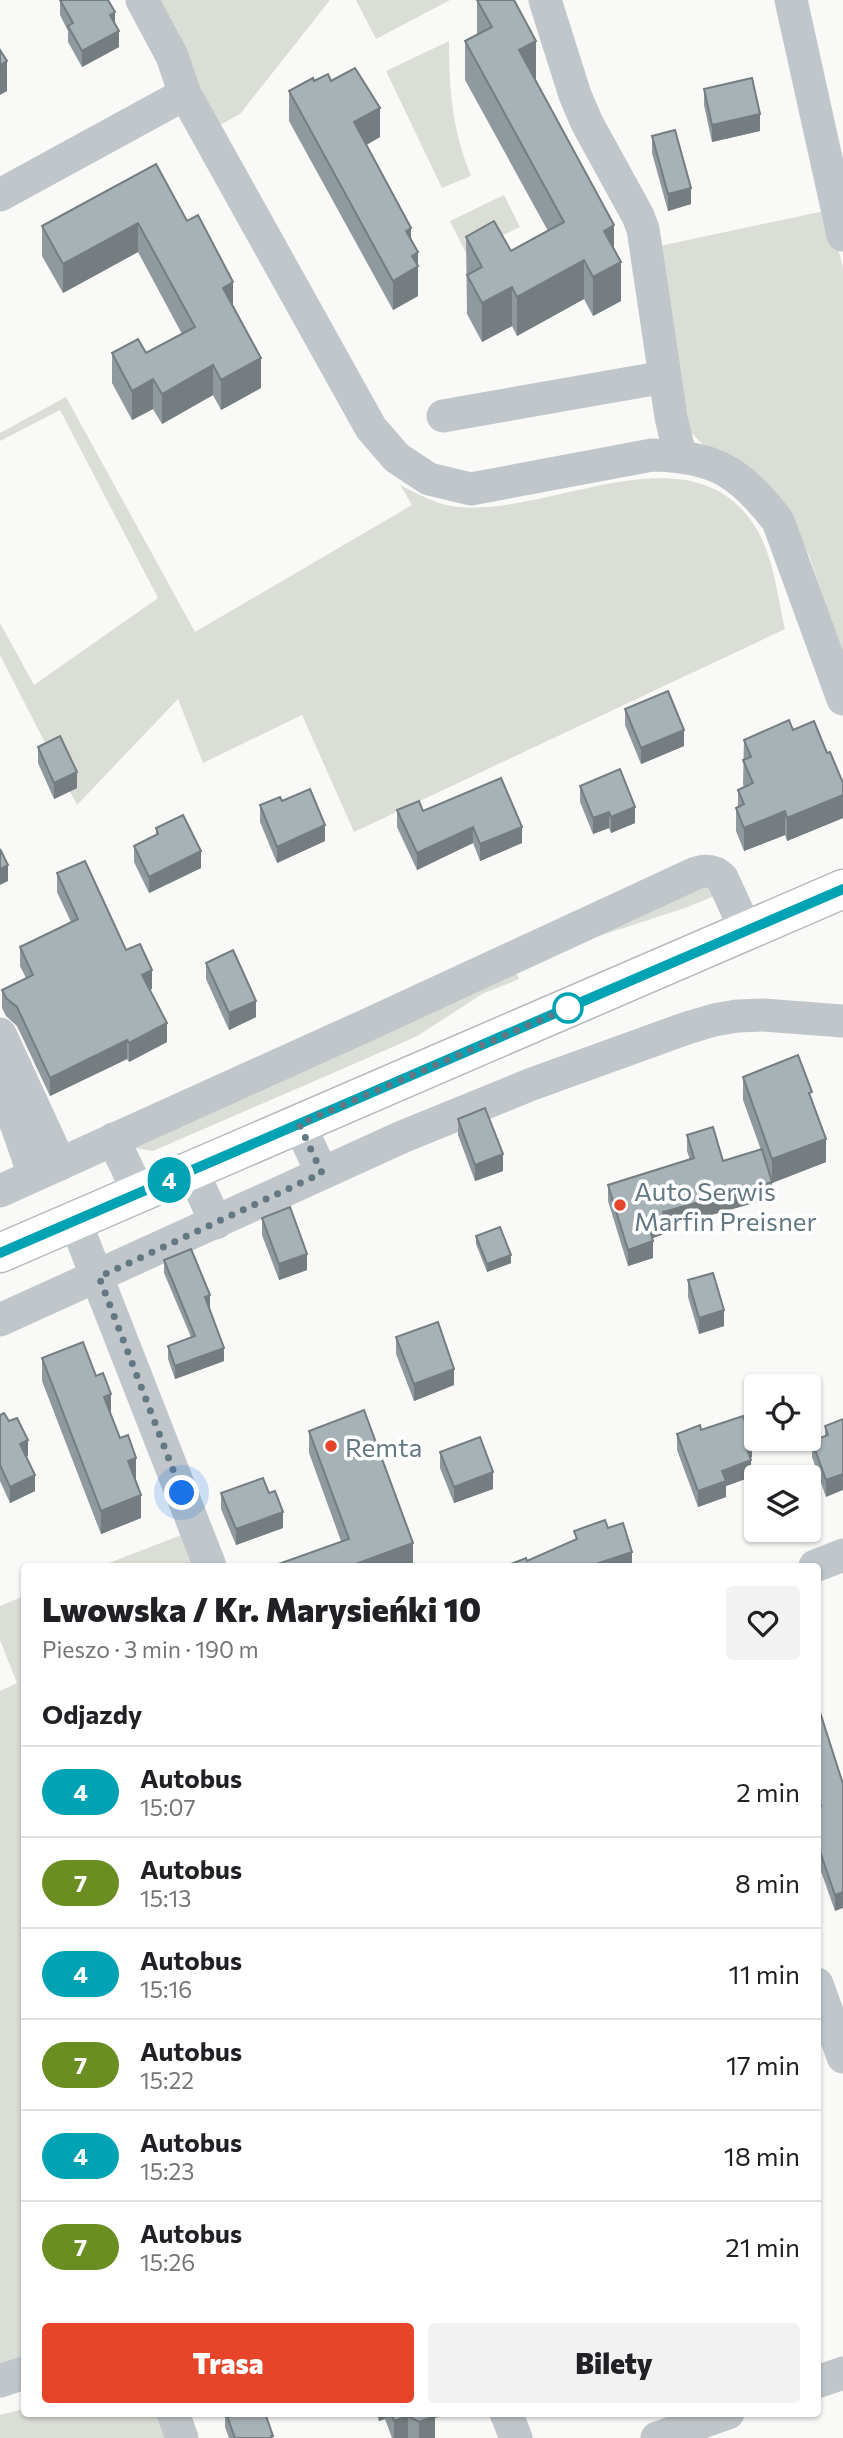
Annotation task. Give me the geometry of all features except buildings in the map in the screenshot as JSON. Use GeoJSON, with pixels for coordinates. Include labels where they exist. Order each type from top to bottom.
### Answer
{"type":"FeatureCollection","features":[{"type":"Feature","properties":{"kind":"main road"},"geometry":{"type":"LineString","coordinates":[[0,1253],[746,930],[842,894]]}},
{"type":"Feature","properties":{"kind":"street"},"geometry":{"type":"LineString","coordinates":[[142,0],[172,56],[185,94],[371,428],[397,458],[429,479],[471,489],[652,455],[680,455],[706,461],[734,474],[759,497],[778,521],[843,699]]}},
{"type":"Feature","properties":{"kind":"street"},"geometry":{"type":"LineString","coordinates":[[545,0],[575,95],[643,229],[665,377],[680,455]]}},
{"type":"Feature","properties":{"kind":"street"},"geometry":{"type":"LineString","coordinates":[[791,0],[843,235]]}},
{"type":"Feature","properties":{"kind":"street"},"geometry":{"type":"LineString","coordinates":[[0,195],[185,94]]}},
{"type":"Feature","properties":{"kind":"street"},"geometry":{"type":"LineString","coordinates":[[443,416],[665,377]]}},
{"type":"Feature","properties":{"kind":"street"},"geometry":{"type":"LineString","coordinates":[[0,1191],[696,873],[707,870],[722,878],[746,930]]}},
{"type":"Feature","properties":{"kind":"street"},"geometry":{"type":"LineString","coordinates":[[0,1320],[322,1173],[482,1104],[714,1020],[763,1015],[843,1021]]}},
{"type":"Feature","properties":{"kind":"street"},"geometry":{"type":"LineString","coordinates":[[0,1034],[47,1170]]}},
{"type":"Feature","properties":{"kind":"street"},"geometry":{"type":"LineString","coordinates":[[0,1088],[17,1126],[47,1170]]}},
{"type":"Feature","properties":{"kind":"street"},"geometry":{"type":"LineString","coordinates":[[299,1124],[322,1173]]}},
{"type":"Feature","properties":{"kind":"street"},"geometry":{"type":"LineString","coordinates":[[113,1139],[139,1193]]}},
{"type":"Feature","properties":{"kind":"street"},"geometry":{"type":"LineString","coordinates":[[192,1170],[216,1223]]}},
{"type":"Feature","properties":{"kind":"street"},"geometry":{"type":"LineString","coordinates":[[75,1220],[209,1563]]}},
{"type":"Feature","properties":{"kind":"street"},"geometry":{"type":"LineString","coordinates":[[821,1564],[843,1555]]}},
{"type":"Feature","properties":{"kind":"street"},"geometry":{"type":"LineString","coordinates":[[821,1995],[843,2057]]}},
{"type":"Feature","properties":{"kind":"street"},"geometry":{"type":"LineString","coordinates":[[821,2381],[843,2373]]}},
{"type":"Feature","properties":{"kind":"street"},"geometry":{"type":"LineString","coordinates":[[0,2381],[21,2374]]}},
{"type":"Feature","properties":{"kind":"street"},"geometry":{"type":"LineString","coordinates":[[174,2417],[182,2438]]}},
{"type":"Feature","properties":{"kind":"street"},"geometry":{"type":"LineString","coordinates":[[508,2417],[516,2438]]}},
{"type":"Feature","properties":{"kind":"street"},"geometry":{"type":"LineString","coordinates":[[657,2438],[717,2417]]}},
{"type":"Feature","properties":{"kind":"shaded area"},"geometry":{"type":"Polygon","coordinates":[[[149,0],[330,0],[240,114],[220,125],[149,0]]]}},
{"type":"Feature","properties":{"kind":"shaded area"},"geometry":{"type":"Polygon","coordinates":[[[356,0],[450,0],[376,39],[356,0]]]}},
{"type":"Feature","properties":{"kind":"shaded area"},"geometry":{"type":"Polygon","coordinates":[[[449,41],[453,109],[471,176],[442,188],[386,71],[449,41]]]}},
{"type":"Feature","properties":{"kind":"shaded area"},"geometry":{"type":"Polygon","coordinates":[[[504,195],[520,227],[466,253],[450,221],[504,195]]]}},
{"type":"Feature","properties":{"kind":"shaded area"},"geometry":{"type":"Polygon","coordinates":[[[829,210],[843,268],[843,656],[809,555],[776,496],[702,444],[691,432],[655,247],[829,210]]]}},
{"type":"Feature","properties":{"kind":"shaded area"},"geometry":{"type":"Polygon","coordinates":[[[66,397],[195,632],[412,505],[400,485],[429,499],[459,507],[495,506],[654,478],[691,481],[724,495],[752,522],[770,559],[785,629],[354,832],[302,715],[203,763],[178,699],[77,805],[0,655],[0,623],[34,685],[158,598],[60,410],[0,441],[0,433],[66,397]]]}},
{"type":"Feature","properties":{"kind":"shaded area"},"geometry":{"type":"Polygon","coordinates":[[[706,883],[713,894],[712,897],[590,939],[516,972],[519,979],[482,994],[419,1035],[153,1151],[135,1148],[135,1142],[706,883]]]}},
{"type":"Feature","properties":{"kind":"shaded area"},"geometry":{"type":"Polygon","coordinates":[[[184,1534],[195,1563],[109,1563],[184,1534]]]}},
{"type":"Feature","properties":{"kind":"shaded area"},"geometry":{"type":"Polygon","coordinates":[[[21,1597],[21,2360],[0,2368],[0,1691],[17,1683],[0,1640],[0,1606],[21,1597]]]}},
{"type":"Feature","properties":{"kind":"shaded area"},"geometry":{"type":"Polygon","coordinates":[[[21,2410],[21,2417],[163,2417],[171,2438],[0,2438],[0,2415],[21,2410]]]}},
{"type":"Feature","properties":{"kind":"bus line","name":"4"},"geometry":{"type":"LineString","coordinates":[[0,1253],[843,889]]}},
{"type":"Feature","properties":{"kind":"place","name":"Auto Serwis Marfin Preisner"},"geometry":{"type":"Point","coordinates":[620,1205]}},
{"type":"Feature","properties":{"kind":"place","name":"Remta"},"geometry":{"type":"Point","coordinates":[331,1446]}},
{"type":"Feature","properties":{"kind":"route"},"geometry":{"type":"LineString","coordinates":[[182,1493],[99,1277],[322,1173],[299,1124],[568,1008]]}}]}
